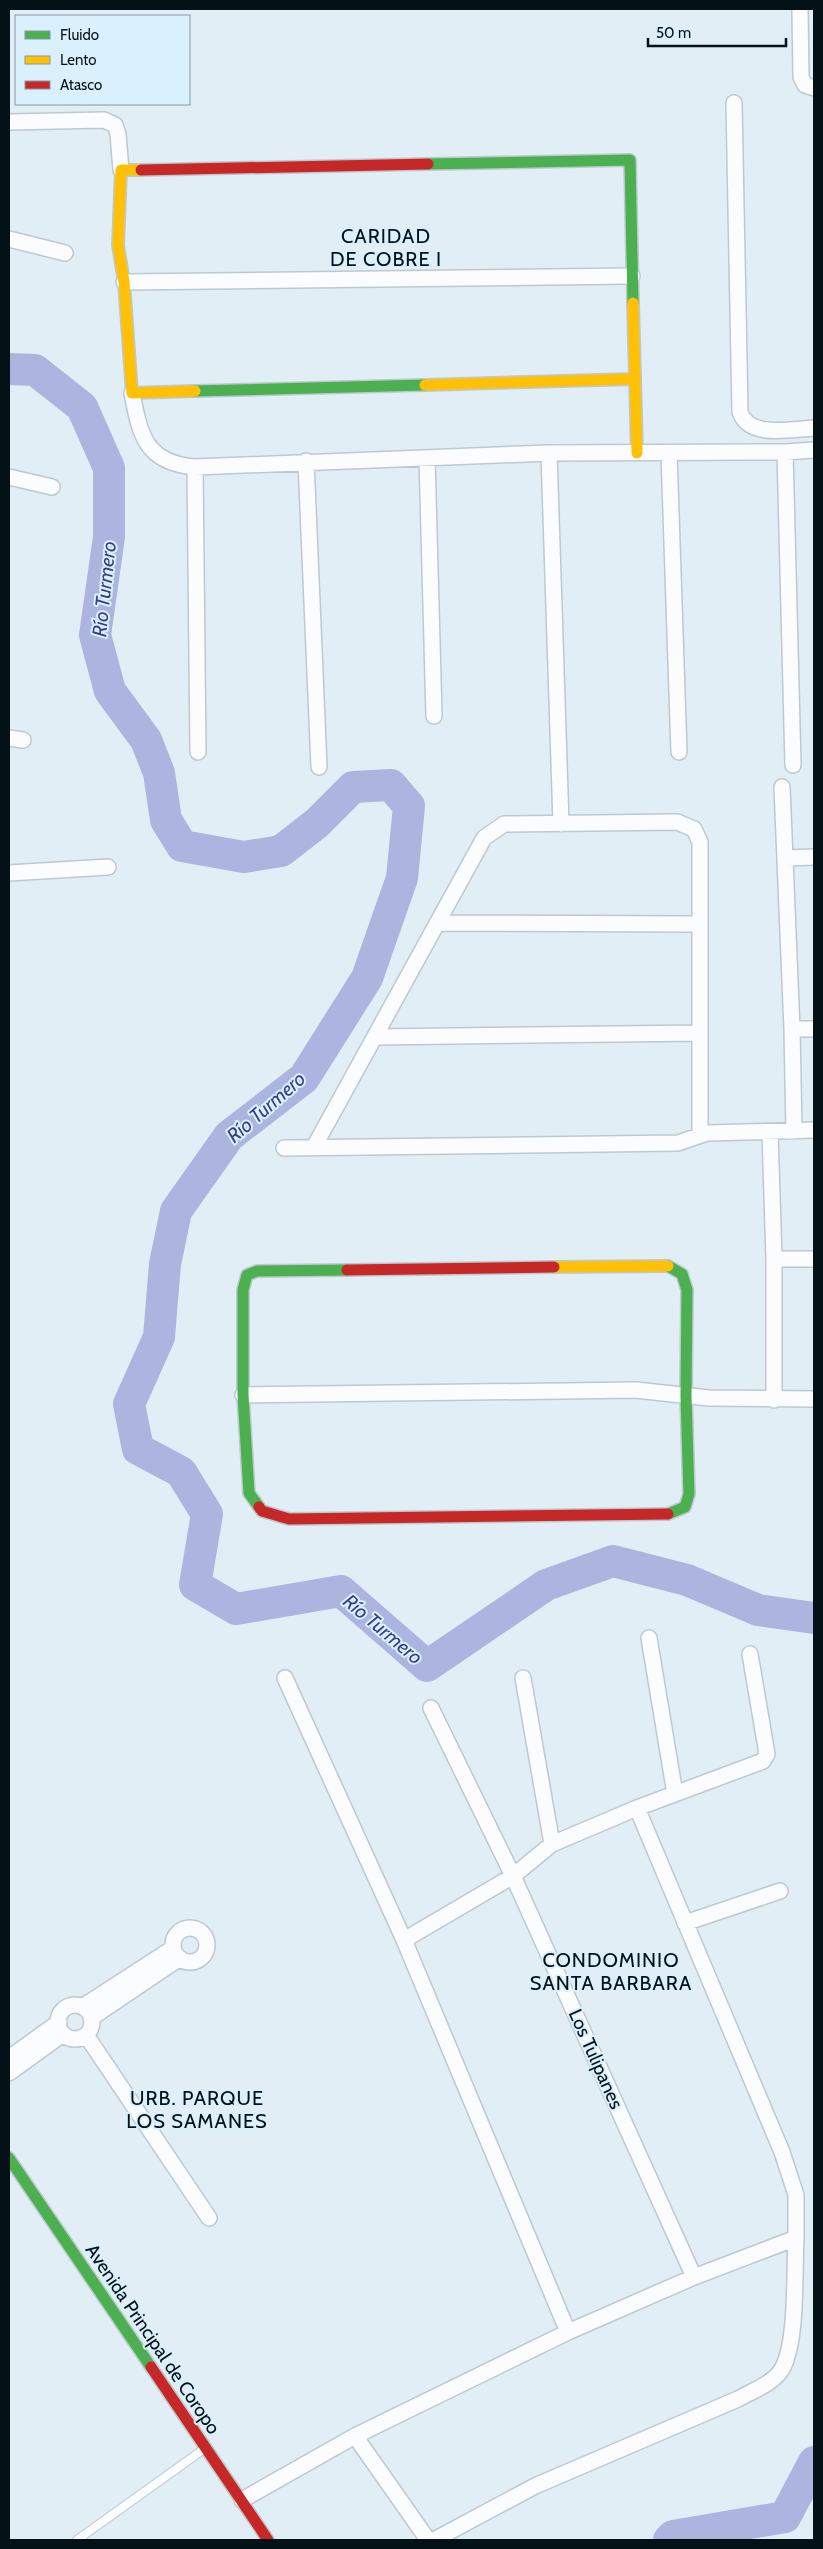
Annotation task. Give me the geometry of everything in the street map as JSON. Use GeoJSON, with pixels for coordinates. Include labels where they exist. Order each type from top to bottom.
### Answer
{"type":"FeatureCollection","features":[{"type":"Feature","properties":{"kind":"street"},"geometry":{"type":"LineString","coordinates":[[800,9],[801,77],[805,85],[814,88]]}},
{"type":"Feature","properties":{"kind":"street"},"geometry":{"type":"LineString","coordinates":[[734,103],[740,412],[745,422],[755,429],[814,428]]}},
{"type":"Feature","properties":{"kind":"street"},"geometry":{"type":"LineString","coordinates":[[9,122],[86,120],[109,122],[115,125],[118,134],[121,170],[118,245],[124,282],[132,393],[140,428],[155,453],[168,462],[195,467],[306,461],[548,453],[785,452],[814,450]]}},
{"type":"Feature","properties":{"kind":"street"},"geometry":{"type":"LineString","coordinates":[[121,170],[630,160],[637,453]]}},
{"type":"Feature","properties":{"kind":"street"},"geometry":{"type":"LineString","coordinates":[[9,239],[64,253]]}},
{"type":"Feature","properties":{"kind":"street"},"geometry":{"type":"LineString","coordinates":[[124,282],[632,276]]}},
{"type":"Feature","properties":{"kind":"street"},"geometry":{"type":"LineString","coordinates":[[132,393],[634,379]]}},
{"type":"Feature","properties":{"kind":"street"},"geometry":{"type":"LineString","coordinates":[[785,452],[793,765]]}},
{"type":"Feature","properties":{"kind":"street"},"geometry":{"type":"LineString","coordinates":[[548,453],[561,824]]}},
{"type":"Feature","properties":{"kind":"street"},"geometry":{"type":"LineString","coordinates":[[669,453],[679,752]]}},
{"type":"Feature","properties":{"kind":"street"},"geometry":{"type":"LineString","coordinates":[[427,458],[434,716]]}},
{"type":"Feature","properties":{"kind":"street"},"geometry":{"type":"LineString","coordinates":[[306,461],[319,768]]}},
{"type":"Feature","properties":{"kind":"street"},"geometry":{"type":"LineString","coordinates":[[195,467],[198,752]]}},
{"type":"Feature","properties":{"kind":"street"},"geometry":{"type":"LineString","coordinates":[[9,477],[52,487]]}},
{"type":"Feature","properties":{"kind":"street"},"geometry":{"type":"LineString","coordinates":[[782,786],[792,1029],[794,1131]]}},
{"type":"Feature","properties":{"kind":"street"},"geometry":{"type":"LineString","coordinates":[[314,1147],[484,838],[504,824],[677,822],[694,829],[700,842],[700,1135]]}},
{"type":"Feature","properties":{"kind":"street"},"geometry":{"type":"LineString","coordinates":[[786,858],[814,857]]}},
{"type":"Feature","properties":{"kind":"street"},"geometry":{"type":"LineString","coordinates":[[9,873],[108,867]]}},
{"type":"Feature","properties":{"kind":"street"},"geometry":{"type":"LineString","coordinates":[[437,923],[700,924]]}},
{"type":"Feature","properties":{"kind":"street"},"geometry":{"type":"LineString","coordinates":[[792,1029],[814,1029]]}},
{"type":"Feature","properties":{"kind":"street"},"geometry":{"type":"LineString","coordinates":[[375,1037],[700,1033]]}},
{"type":"Feature","properties":{"kind":"street"},"geometry":{"type":"LineString","coordinates":[[284,1148],[678,1143],[708,1133],[814,1130]]}},
{"type":"Feature","properties":{"kind":"street"},"geometry":{"type":"LineString","coordinates":[[770,1132],[774,1259],[774,1400]]}},
{"type":"Feature","properties":{"kind":"street"},"geometry":{"type":"LineString","coordinates":[[774,1259],[814,1259]]}},
{"type":"Feature","properties":{"kind":"street"},"geometry":{"type":"LineString","coordinates":[[668,1266],[679,1270],[685,1277],[687,1290],[686,1396],[689,1494],[685,1507],[667,1515],[289,1518],[262,1511],[248,1493],[244,1396],[243,1290],[246,1275],[257,1271],[668,1266]]}},
{"type":"Feature","properties":{"kind":"street"},"geometry":{"type":"LineString","coordinates":[[244,1396],[636,1390],[686,1396],[774,1400],[814,1399]]}},
{"type":"Feature","properties":{"kind":"street"},"geometry":{"type":"LineString","coordinates":[[649,1638],[675,1794]]}},
{"type":"Feature","properties":{"kind":"street"},"geometry":{"type":"LineString","coordinates":[[404,1940],[514,1876],[552,1844],[637,1808],[763,1762],[766,1758],[750,1654]]}},
{"type":"Feature","properties":{"kind":"street"},"geometry":{"type":"LineString","coordinates":[[285,1678],[404,1940],[568,2332]]}},
{"type":"Feature","properties":{"kind":"street"},"geometry":{"type":"LineString","coordinates":[[523,1678],[552,1844]]}},
{"type":"Feature","properties":{"kind":"street","name":"Los Tulipanes"},"geometry":{"type":"LineString","coordinates":[[431,1708],[514,1876],[694,2278]]}},
{"type":"Feature","properties":{"kind":"street"},"geometry":{"type":"LineString","coordinates":[[434,2540],[535,2486],[738,2398],[768,2383],[780,2372],[789,2354],[796,2238],[796,2195],[782,2152],[637,1808]]}},
{"type":"Feature","properties":{"kind":"street"},"geometry":{"type":"LineString","coordinates":[[684,1923],[780,1890]]}},
{"type":"Feature","properties":{"kind":"street"},"geometry":{"type":"LineString","coordinates":[[9,2072],[61,2028],[66,2008],[87,2013],[176,1953]]}},
{"type":"Feature","properties":{"kind":"street"},"geometry":{"type":"LineString","coordinates":[[61,2028],[75,2039],[86,2035],[90,2030],[87,2013]]}},
{"type":"Feature","properties":{"kind":"street"},"geometry":{"type":"LineString","coordinates":[[9,2058],[61,2028]]}},
{"type":"Feature","properties":{"kind":"street"},"geometry":{"type":"LineString","coordinates":[[86,2035],[208,2218]]}},
{"type":"Feature","properties":{"kind":"street","name":"Avenida Principal de Coropo"},"geometry":{"type":"LineString","coordinates":[[9,2158],[268,2540]]}},
{"type":"Feature","properties":{"kind":"street"},"geometry":{"type":"LineString","coordinates":[[242,2500],[355,2436],[568,2332],[694,2278],[796,2238]]}},
{"type":"Feature","properties":{"kind":"street"},"geometry":{"type":"LineString","coordinates":[[355,2436],[428,2540]]}},
{"type":"Feature","properties":{"kind":"lane"},"geometry":{"type":"LineString","coordinates":[[78,2540],[206,2448]]}},
{"type":"Feature","properties":{"kind":"waterway","name":"Río Turmero"},"geometry":{"type":"LineString","coordinates":[[9,369],[35,370],[82,407],[109,468],[109,537],[95,635],[110,691],[146,740],[159,773],[166,820],[182,846],[244,857],[281,851],[317,823],[353,787],[391,785],[409,806],[402,878],[367,978],[304,1078],[229,1136],[176,1211],[165,1264],[159,1337],[129,1404],[138,1449],[181,1472],[207,1514],[195,1585],[236,1609],[341,1591],[427,1666],[546,1585],[613,1561],[687,1580],[758,1610],[814,1618]]}},
{"type":"Feature","properties":{"kind":"waterway","name":"Río Turmero"},"geometry":{"type":"LineString","coordinates":[[669,2540],[673,2536],[785,2517],[814,2462]]}},
{"type":"Feature","properties":{"kind":"traffic: fast"},"geometry":{"type":"LineString","coordinates":[[428,164],[630,160],[633,303]]}},
{"type":"Feature","properties":{"kind":"traffic: fast"},"geometry":{"type":"LineString","coordinates":[[195,391],[425,385]]}},
{"type":"Feature","properties":{"kind":"traffic: fast"},"geometry":{"type":"LineString","coordinates":[[668,1266],[682,1274],[687,1290],[686,1396],[689,1494],[685,1507],[668,1514]]}},
{"type":"Feature","properties":{"kind":"traffic: fast"},"geometry":{"type":"LineString","coordinates":[[259,1507],[249,1493],[243,1395],[243,1290],[247,1275],[257,1271],[347,1270]]}},
{"type":"Feature","properties":{"kind":"traffic: fast"},"geometry":{"type":"LineString","coordinates":[[9,2158],[151,2367]]}},
{"type":"Feature","properties":{"kind":"traffic: slow"},"geometry":{"type":"LineString","coordinates":[[141,170],[121,170],[118,245],[124,282],[132,393],[195,391]]}},
{"type":"Feature","properties":{"kind":"traffic: slow"},"geometry":{"type":"LineString","coordinates":[[633,303],[637,453]]}},
{"type":"Feature","properties":{"kind":"traffic: slow"},"geometry":{"type":"LineString","coordinates":[[425,385],[634,379]]}},
{"type":"Feature","properties":{"kind":"traffic: slow"},"geometry":{"type":"LineString","coordinates":[[554,1267],[668,1266]]}},
{"type":"Feature","properties":{"kind":"traffic: jam"},"geometry":{"type":"LineString","coordinates":[[141,170],[428,164]]}},
{"type":"Feature","properties":{"kind":"traffic: jam"},"geometry":{"type":"LineString","coordinates":[[347,1270],[554,1267]]}},
{"type":"Feature","properties":{"kind":"traffic: jam"},"geometry":{"type":"LineString","coordinates":[[259,1507],[262,1511],[289,1519],[668,1514]]}},
{"type":"Feature","properties":{"kind":"traffic: jam"},"geometry":{"type":"LineString","coordinates":[[151,2367],[268,2540]]}},
{"type":"Feature","properties":{"kind":"district","name":"CARIDAD DE COBRE I"},"geometry":{"type":"Point","coordinates":[386,248]}},
{"type":"Feature","properties":{"kind":"district","name":"CONDOMINIO SANTA BARBARA"},"geometry":{"type":"Point","coordinates":[611,1972]}},
{"type":"Feature","properties":{"kind":"district","name":"URB. PARQUE LOS SAMANES"},"geometry":{"type":"Point","coordinates":[197,2110]}}]}
